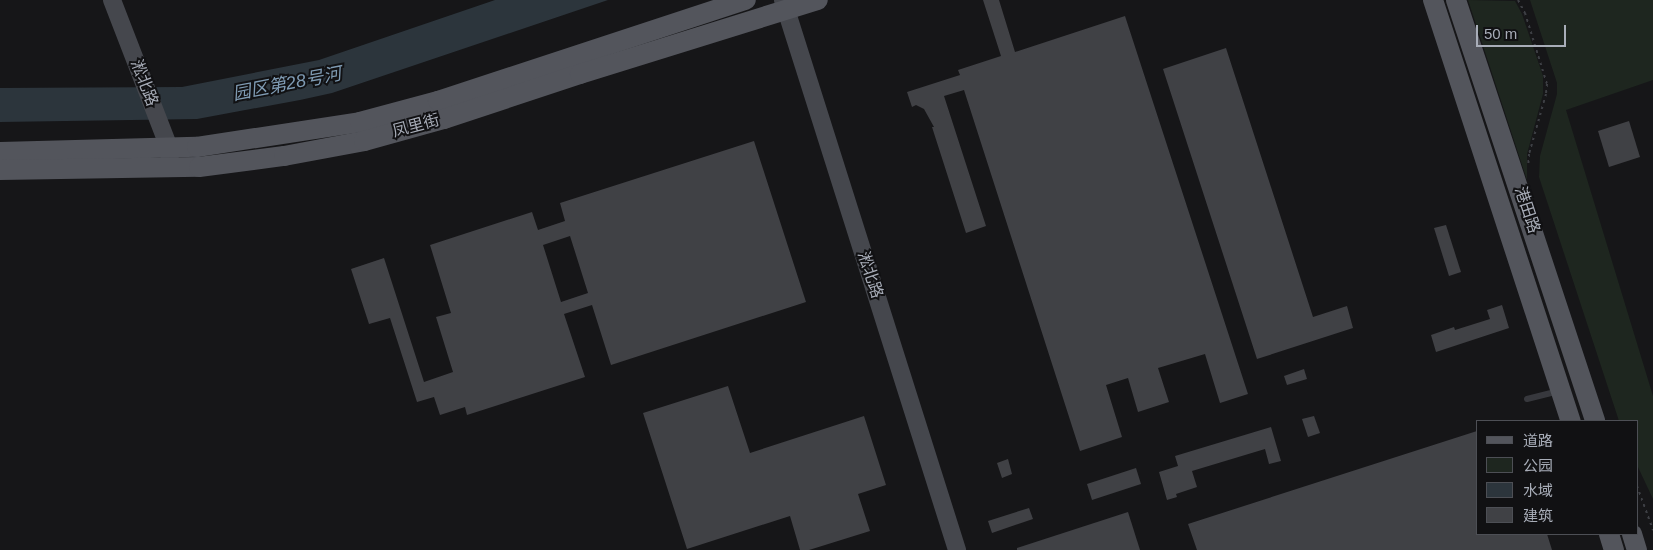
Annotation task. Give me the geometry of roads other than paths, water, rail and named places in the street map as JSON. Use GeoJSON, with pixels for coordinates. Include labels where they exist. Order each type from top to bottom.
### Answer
{"type":"FeatureCollection","features":[{"type":"Feature","properties":{"kind":"main road","name":"凤里街"},"geometry":{"type":"LineString","coordinates":[[0,170],[170,158],[360,122],[465,92],[746,0]]}},
{"type":"Feature","properties":{"kind":"main road","name":"凤里街"},"geometry":{"type":"LineString","coordinates":[[0,152],[170,158],[199,167],[284,156],[364,141],[444,119],[784,5],[818,0]]}},
{"type":"Feature","properties":{"kind":"main road","name":"港田路"},"geometry":{"type":"LineString","coordinates":[[1433,0],[1572,420]]}},
{"type":"Feature","properties":{"kind":"main road","name":"港田路"},"geometry":{"type":"LineString","coordinates":[[1456,0],[1595,420]]}},
{"type":"Feature","properties":{"kind":"main road"},"geometry":{"type":"LineString","coordinates":[[1609,535],[1614,550]]}},
{"type":"Feature","properties":{"kind":"main road"},"geometry":{"type":"LineString","coordinates":[[1632,535],[1637,550]]}},
{"type":"Feature","properties":{"kind":"street","name":"淞北路"},"geometry":{"type":"LineString","coordinates":[[112,0],[160,125],[170,158]]}},
{"type":"Feature","properties":{"kind":"street","name":"淞北路"},"geometry":{"type":"LineString","coordinates":[[784,5],[957,550]]}},
{"type":"Feature","properties":{"kind":"lane"},"geometry":{"type":"LineString","coordinates":[[1527,399],[1561,390]]}},
{"type":"Feature","properties":{"kind":"water","name":"园区第28号河"},"geometry":{"type":"Polygon","coordinates":[[[495,0],[608,0],[332,93],[300,100],[197,119],[0,122],[0,88],[182,87],[319,60],[495,0]]]}}]}
